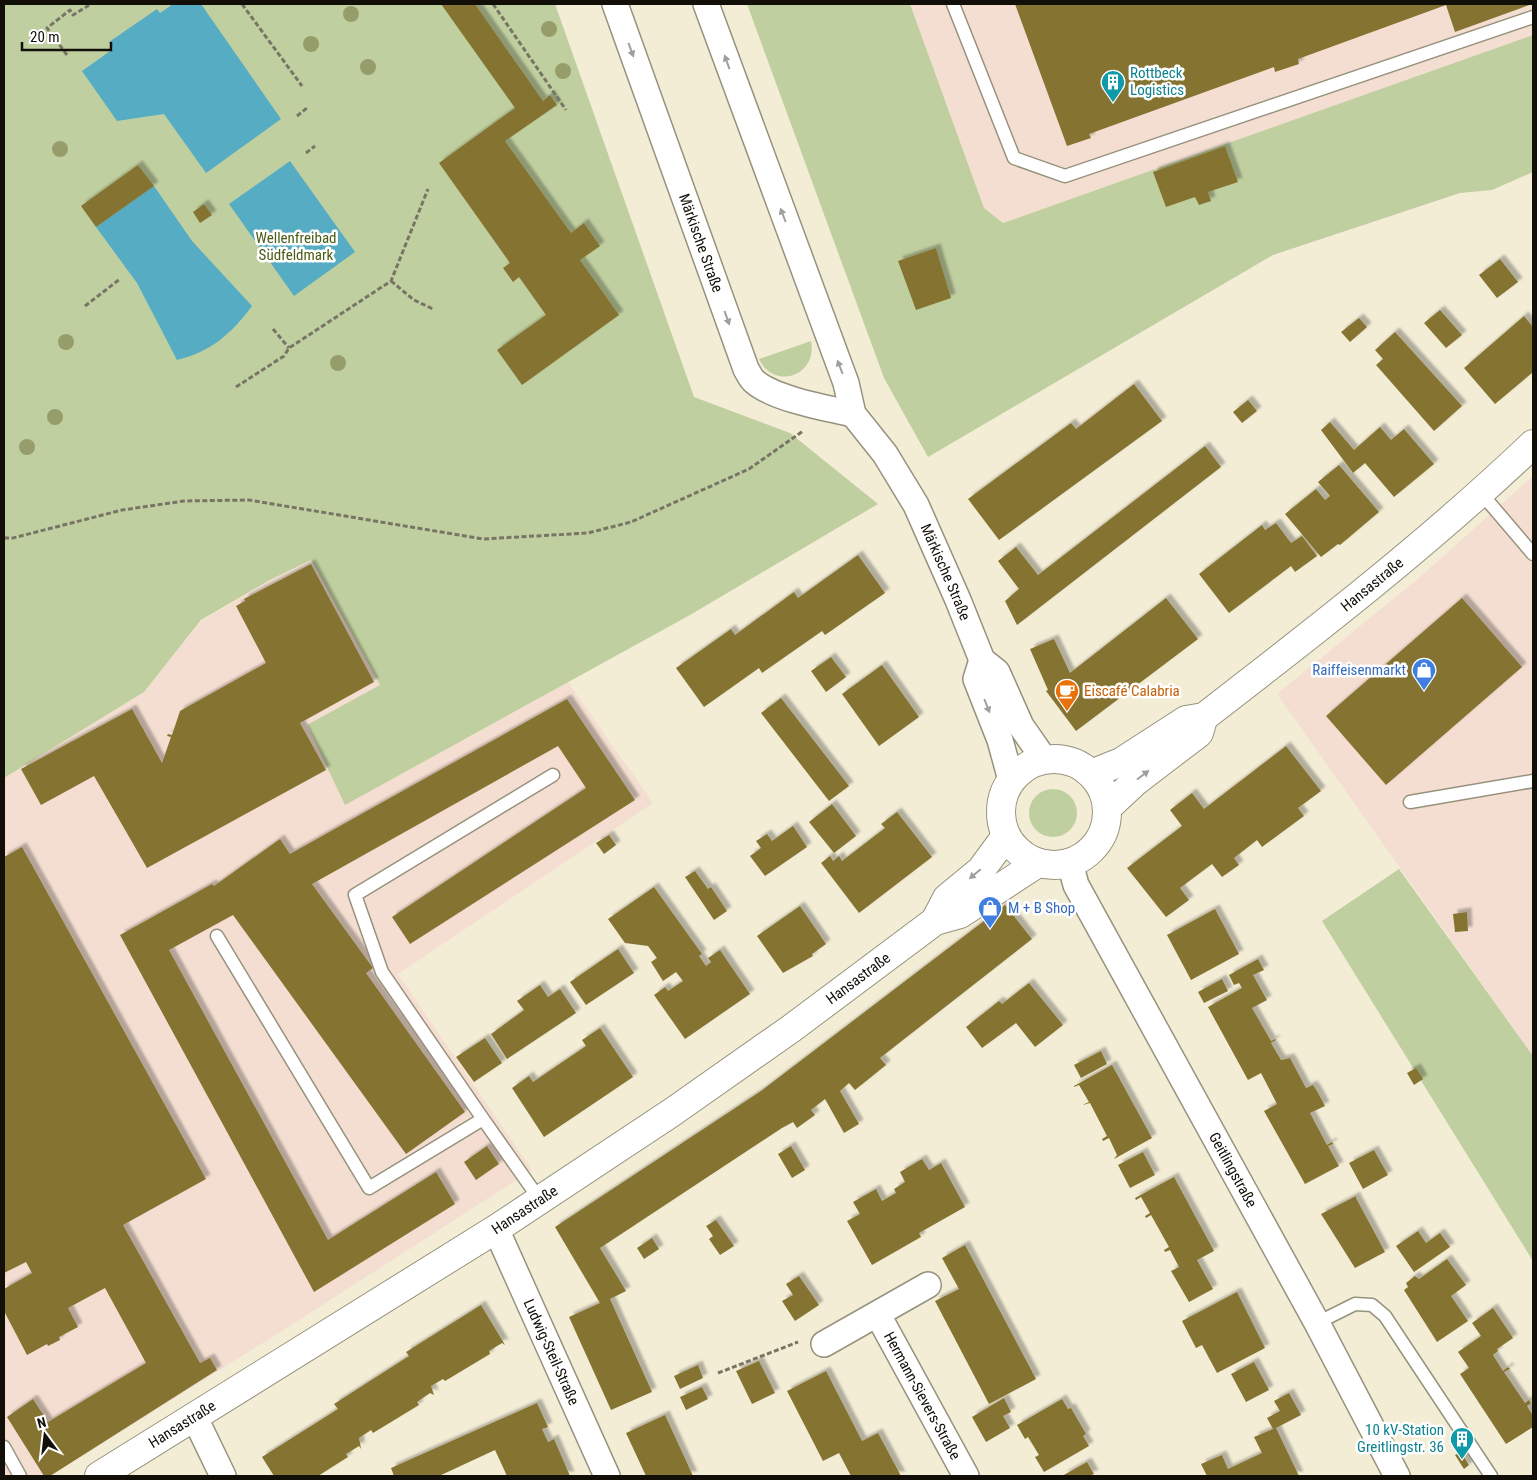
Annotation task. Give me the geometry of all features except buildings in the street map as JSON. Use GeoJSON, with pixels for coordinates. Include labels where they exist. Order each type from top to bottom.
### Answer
{"type":"FeatureCollection","features":[{"type":"Feature","properties":{"kind":"street","name":"Märkische Straße"},"geometry":{"type":"LineString","coordinates":[[615,4],[746,369],[753,381],[764,389],[811,404],[853,414]]}},
{"type":"Feature","properties":{"kind":"street","name":"Märkische Straße"},"geometry":{"type":"LineString","coordinates":[[706,4],[846,382],[853,414],[886,454],[916,505],[982,660],[997,672],[1021,726],[1044,759]]}},
{"type":"Feature","properties":{"kind":"street","name":"Hansastraße"},"geometry":{"type":"LineString","coordinates":[[1091,774],[1121,762],[1186,720],[1204,717],[1372,587],[1482,493],[1533,444]]}},
{"type":"Feature","properties":{"kind":"street"},"geometry":{"type":"LineString","coordinates":[[982,660],[976,679],[1000,740],[1011,780]]}},
{"type":"Feature","properties":{"kind":"street","name":"Hansastraße"},"geometry":{"type":"LineString","coordinates":[[1107,808],[1136,781],[1199,733],[1204,717]]}},
{"type":"Feature","properties":{"kind":"street"},"geometry":{"type":"LineString","coordinates":[[1044,759],[1069,760],[1091,774],[1099,784],[1107,808],[1106,822],[1098,842],[1083,856],[1070,863],[1060,865],[1038,863],[1020,853],[1006,836],[1000,813],[1003,796],[1011,780],[1020,770],[1044,759]]}},
{"type":"Feature","properties":{"kind":"street","name":"Hansastraße"},"geometry":{"type":"LineString","coordinates":[[935,920],[947,898],[981,870],[1006,836]]}},
{"type":"Feature","properties":{"kind":"street","name":"Hansastraße"},"geometry":{"type":"LineString","coordinates":[[99,1476],[496,1229],[700,1093],[935,920],[960,914],[1038,863]]}},
{"type":"Feature","properties":{"kind":"street","name":"Geitlingstraße"},"geometry":{"type":"LineString","coordinates":[[1070,863],[1076,885],[1317,1323],[1393,1475]]}},
{"type":"Feature","properties":{"kind":"street","name":"Ludwig-Steil-Straße"},"geometry":{"type":"LineString","coordinates":[[496,1229],[607,1476]]}},
{"type":"Feature","properties":{"kind":"street","name":"Hermann-Sievers-Straße"},"geometry":{"type":"LineString","coordinates":[[824,1344],[928,1285]]}},
{"type":"Feature","properties":{"kind":"street","name":"Hermann-Sievers-Straße"},"geometry":{"type":"LineString","coordinates":[[878,1315],[966,1476]]}},
{"type":"Feature","properties":{"kind":"street"},"geometry":{"type":"LineString","coordinates":[[195,1418],[223,1476]]}},
{"type":"Feature","properties":{"kind":"lane"},"geometry":{"type":"LineString","coordinates":[[953,4],[1014,158],[1065,176],[1533,17]]}},
{"type":"Feature","properties":{"kind":"lane"},"geometry":{"type":"LineString","coordinates":[[1482,493],[1533,554]]}},
{"type":"Feature","properties":{"kind":"lane"},"geometry":{"type":"LineString","coordinates":[[540,1200],[382,972],[355,896],[553,775]]}},
{"type":"Feature","properties":{"kind":"lane"},"geometry":{"type":"LineString","coordinates":[[1410,802],[1533,781]]}},
{"type":"Feature","properties":{"kind":"lane"},"geometry":{"type":"LineString","coordinates":[[217,936],[369,1188],[483,1119]]}},
{"type":"Feature","properties":{"kind":"lane"},"geometry":{"type":"LineString","coordinates":[[1317,1323],[1355,1304],[1372,1305],[1385,1316],[1491,1476]]}},
{"type":"Feature","properties":{"kind":"lane"},"geometry":{"type":"LineString","coordinates":[[4,1447],[20,1476]]}},
{"type":"Feature","properties":{"kind":"path"},"geometry":{"type":"LineString","coordinates":[[67,55],[47,28],[70,10],[74,16],[91,4]]}},
{"type":"Feature","properties":{"kind":"path"},"geometry":{"type":"LineString","coordinates":[[242,4],[302,86]]}},
{"type":"Feature","properties":{"kind":"path"},"geometry":{"type":"LineString","coordinates":[[493,4],[566,110]]}},
{"type":"Feature","properties":{"kind":"path"},"geometry":{"type":"LineString","coordinates":[[296,116],[307,108]]}},
{"type":"Feature","properties":{"kind":"path"},"geometry":{"type":"LineString","coordinates":[[306,153],[315,146]]}},
{"type":"Feature","properties":{"kind":"path"},"geometry":{"type":"LineString","coordinates":[[236,388],[284,356],[289,348],[391,281],[428,189]]}},
{"type":"Feature","properties":{"kind":"path"},"geometry":{"type":"LineString","coordinates":[[85,306],[120,278]]}},
{"type":"Feature","properties":{"kind":"path"},"geometry":{"type":"LineString","coordinates":[[391,281],[414,300],[434,310]]}},
{"type":"Feature","properties":{"kind":"path"},"geometry":{"type":"LineString","coordinates":[[273,329],[289,348]]}},
{"type":"Feature","properties":{"kind":"path"},"geometry":{"type":"LineString","coordinates":[[4,538],[13,538],[122,510],[202,500],[249,500],[483,539],[588,533],[630,522],[750,469],[801,434],[811,404]]}},
{"type":"Feature","properties":{"kind":"path"},"geometry":{"type":"LineString","coordinates":[[718,1373],[776,1349]]}},
{"type":"Feature","properties":{"kind":"shaded area"},"geometry":{"type":"Polygon","coordinates":[[[910,4],[1533,4],[1533,35],[1003,223],[984,208],[910,4]]]}},
{"type":"Feature","properties":{"kind":"shaded area"},"geometry":{"type":"Polygon","coordinates":[[[1533,476],[1533,1056],[1277,694],[1420,577],[1533,476]]]}},
{"type":"Feature","properties":{"kind":"shaded area"},"geometry":{"type":"Polygon","coordinates":[[[312,560],[380,685],[463,741],[568,682],[653,803],[398,974],[532,1170],[293,1324],[50,1476],[4,1476],[4,778],[144,692],[201,621],[271,580],[312,560]]]}},
{"type":"Feature","properties":{"kind":"green space","name":"Wellenfreibad Südfeldmark"},"geometry":{"type":"Polygon","coordinates":[[[4,4],[555,4],[694,397],[790,433],[878,504],[690,615],[345,805],[307,725],[380,685],[311,560],[270,580],[201,620],[144,692],[4,778],[4,4]]]}},
{"type":"Feature","properties":{"kind":"green space"},"geometry":{"type":"Polygon","coordinates":[[[747,4],[910,4],[984,208],[1003,223],[1533,35],[1533,172],[1492,190],[1460,193],[1273,255],[928,457],[884,378],[747,4]]]}},
{"type":"Feature","properties":{"kind":"green space"},"geometry":{"type":"Polygon","coordinates":[[[811,341],[811,353],[808,363],[802,371],[793,375],[784,377],[774,375],[766,369],[759,359],[811,341]]]}},
{"type":"Feature","properties":{"kind":"green space"},"geometry":{"type":"Polygon","coordinates":[[[1048,789],[1058,789],[1067,793],[1073,799],[1077,813],[1073,827],[1067,833],[1058,837],[1048,837],[1039,833],[1033,827],[1029,818],[1029,808],[1033,799],[1039,793],[1048,789]]]}},
{"type":"Feature","properties":{"kind":"green space"},"geometry":{"type":"Polygon","coordinates":[[[1399,869],[1533,1056],[1533,1261],[1322,921],[1399,869]]]}},
{"type":"Feature","properties":{"kind":"water"},"geometry":{"type":"Polygon","coordinates":[[[173,4],[201,4],[281,119],[206,173],[164,114],[117,121],[82,71],[113,49],[109,42],[157,9],[160,13],[173,4]]]}},
{"type":"Feature","properties":{"kind":"water"},"geometry":{"type":"Polygon","coordinates":[[[290,161],[355,252],[294,296],[229,204],[290,161]]]}},
{"type":"Feature","properties":{"kind":"water"},"geometry":{"type":"Polygon","coordinates":[[[154,186],[192,241],[252,306],[237,325],[220,340],[200,352],[177,360],[137,283],[96,227],[154,186]]]}},
{"type":"Feature","properties":{"kind":"place","name":"Rottbeck Logistics"},"geometry":{"type":"Point","coordinates":[1113,103]}},
{"type":"Feature","properties":{"kind":"place","name":"Raiffeisenmarkt"},"geometry":{"type":"Point","coordinates":[1424,691]}},
{"type":"Feature","properties":{"kind":"place","name":"Eiscafé Calabria"},"geometry":{"type":"Point","coordinates":[1067,712]}},
{"type":"Feature","properties":{"kind":"place","name":"M + B Shop"},"geometry":{"type":"Point","coordinates":[990,929]}},
{"type":"Feature","properties":{"kind":"place","name":"10 kV-Station Greitlingstr. 36"},"geometry":{"type":"Point","coordinates":[1462,1460]}}]}
